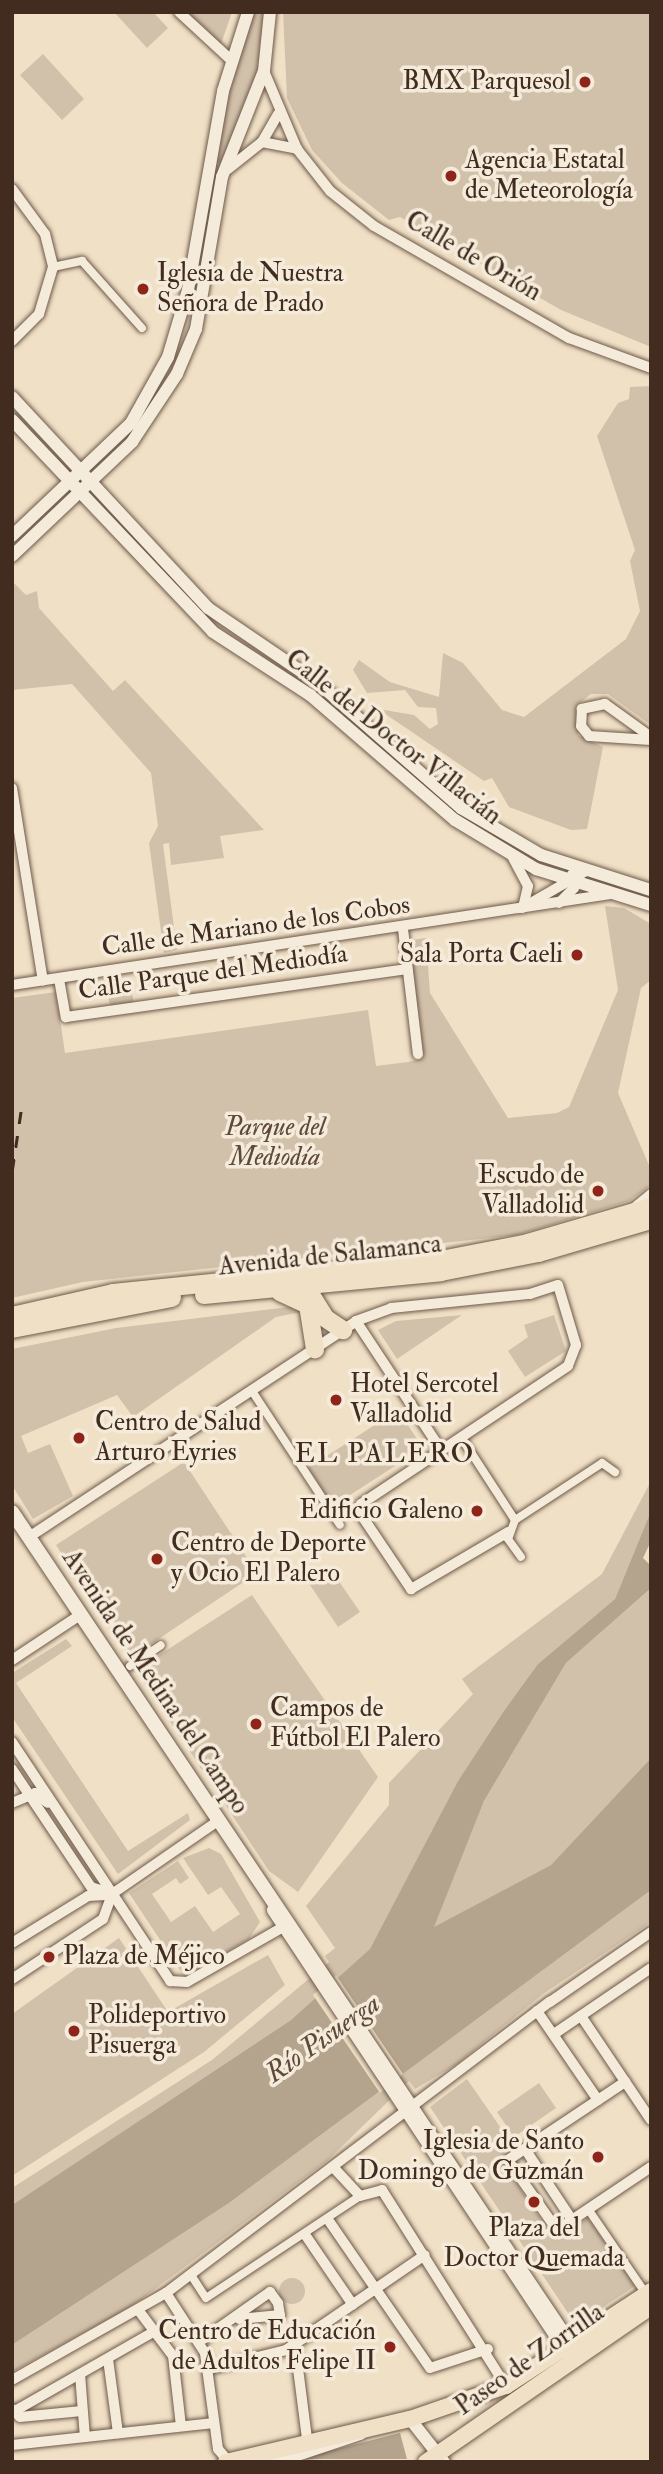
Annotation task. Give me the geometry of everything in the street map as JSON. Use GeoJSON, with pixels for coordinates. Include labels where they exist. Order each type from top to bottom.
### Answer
{"type":"FeatureCollection","features":[{"type":"Feature","properties":{"kind":"highway","name":"Avenida de Salamanca"},"geometry":{"type":"LineString","coordinates":[[12,1316],[113,1293],[469,1254],[651,1207]]}},
{"type":"Feature","properties":{"kind":"highway","name":"Avenida de Salamanca"},"geometry":{"type":"LineString","coordinates":[[12,1329],[176,1297],[331,1284],[538,1253],[651,1220]]}},
{"type":"Feature","properties":{"kind":"highway"},"geometry":{"type":"LineString","coordinates":[[291,1275],[306,1286],[320,1302],[325,1318],[350,1325]]}},
{"type":"Feature","properties":{"kind":"highway"},"geometry":{"type":"LineString","coordinates":[[320,1302],[331,1284]]}},
{"type":"Feature","properties":{"kind":"highway"},"geometry":{"type":"LineString","coordinates":[[274,1290],[309,1305],[315,1349]]}},
{"type":"Feature","properties":{"kind":"main road","name":"Avenida de Medina del Campo"},"geometry":{"type":"LineString","coordinates":[[12,1512],[313,1966]]}},
{"type":"Feature","properties":{"kind":"main road","name":"Avenida de Medina del Campo"},"geometry":{"type":"LineString","coordinates":[[257,1878],[283,1927],[313,1966]]}},
{"type":"Feature","properties":{"kind":"main road"},"geometry":{"type":"LineString","coordinates":[[313,1966],[570,2352]]}},
{"type":"Feature","properties":{"kind":"main road","name":"Paseo de Zorrilla"},"geometry":{"type":"LineString","coordinates":[[227,2461],[360,2433],[411,2419],[506,2386],[570,2352],[649,2304]]}},
{"type":"Feature","properties":{"kind":"main road","name":"Paseo de Zorrilla"},"geometry":{"type":"LineString","coordinates":[[436,2459],[570,2352]]}},
{"type":"Feature","properties":{"kind":"main road","name":"Paseo de Zorrilla"},"geometry":{"type":"LineString","coordinates":[[273,2462],[360,2433]]}},
{"type":"Feature","properties":{"kind":"street"},"geometry":{"type":"LineString","coordinates":[[179,12],[231,60]]}},
{"type":"Feature","properties":{"kind":"street"},"geometry":{"type":"LineString","coordinates":[[12,536],[131,423],[168,357],[188,290],[231,60],[248,12]]}},
{"type":"Feature","properties":{"kind":"street"},"geometry":{"type":"LineString","coordinates":[[12,556],[92,483],[148,424],[184,358],[196,329],[222,177],[264,71],[270,13]]}},
{"type":"Feature","properties":{"kind":"street","name":"Calle de Orión"},"geometry":{"type":"LineString","coordinates":[[264,71],[278,114],[297,149],[330,191],[374,226],[569,338],[651,368]]}},
{"type":"Feature","properties":{"kind":"street"},"geometry":{"type":"LineString","coordinates":[[222,177],[239,155],[262,142],[278,114]]}},
{"type":"Feature","properties":{"kind":"street"},"geometry":{"type":"LineString","coordinates":[[262,142],[297,149]]}},
{"type":"Feature","properties":{"kind":"street"},"geometry":{"type":"LineString","coordinates":[[12,189],[45,234],[52,267],[39,314],[12,341]]}},
{"type":"Feature","properties":{"kind":"street"},"geometry":{"type":"LineString","coordinates":[[52,267],[82,261],[142,328]]}},
{"type":"Feature","properties":{"kind":"street","name":"Calle del Doctor Villacián"},"geometry":{"type":"LineString","coordinates":[[12,397],[227,624],[318,683],[489,828],[566,864],[575,878],[651,890]]}},
{"type":"Feature","properties":{"kind":"street","name":"Calle del Doctor Villacián"},"geometry":{"type":"LineString","coordinates":[[12,420],[213,632],[310,695],[455,820],[513,858],[575,878],[610,894],[651,905]]}},
{"type":"Feature","properties":{"kind":"street"},"geometry":{"type":"LineString","coordinates":[[605,704],[651,738],[589,736],[581,726],[582,709],[605,704]]}},
{"type":"Feature","properties":{"kind":"street"},"geometry":{"type":"LineString","coordinates":[[12,788],[43,981]]}},
{"type":"Feature","properties":{"kind":"street"},"geometry":{"type":"LineString","coordinates":[[513,858],[528,886],[547,904]]}},
{"type":"Feature","properties":{"kind":"street","name":"Calle de Mariano de los Cobos"},"geometry":{"type":"LineString","coordinates":[[12,985],[507,915],[547,904],[575,878]]}},
{"type":"Feature","properties":{"kind":"street","name":"Calle de Mariano de los Cobos"},"geometry":{"type":"LineString","coordinates":[[547,904],[575,878]]}},
{"type":"Feature","properties":{"kind":"street"},"geometry":{"type":"LineString","coordinates":[[523,908],[528,886]]}},
{"type":"Feature","properties":{"kind":"street","name":"Calle de Mariano de los Cobos"},"geometry":{"type":"LineString","coordinates":[[507,915],[523,908],[610,894]]}},
{"type":"Feature","properties":{"kind":"street"},"geometry":{"type":"LineString","coordinates":[[403,929],[418,1054]]}},
{"type":"Feature","properties":{"kind":"street","name":"Calle Parque del Mediodía"},"geometry":{"type":"LineString","coordinates":[[59,979],[66,1017],[407,969]]}},
{"type":"Feature","properties":{"kind":"street","name":"Avenida de Salamanca"},"geometry":{"type":"LineString","coordinates":[[631,1213],[651,1194]]}},
{"type":"Feature","properties":{"kind":"street"},"geometry":{"type":"LineString","coordinates":[[29,1537],[350,1325],[391,1308],[530,1294],[558,1285],[576,1345],[572,1362],[361,1504],[360,1513],[411,1589],[508,1532],[515,1520],[602,1463],[615,1472]]}},
{"type":"Feature","properties":{"kind":"street"},"geometry":{"type":"LineString","coordinates":[[350,1325],[441,1450]]}},
{"type":"Feature","properties":{"kind":"street"},"geometry":{"type":"LineString","coordinates":[[252,1391],[340,1525]]}},
{"type":"Feature","properties":{"kind":"street"},"geometry":{"type":"LineString","coordinates":[[461,1437],[515,1520]]}},
{"type":"Feature","properties":{"kind":"street"},"geometry":{"type":"LineString","coordinates":[[508,1532],[521,1557]]}},
{"type":"Feature","properties":{"kind":"street"},"geometry":{"type":"LineString","coordinates":[[12,1660],[80,1615]]}},
{"type":"Feature","properties":{"kind":"street"},"geometry":{"type":"LineString","coordinates":[[130,1667],[161,1645]]}},
{"type":"Feature","properties":{"kind":"street"},"geometry":{"type":"LineString","coordinates":[[12,1742],[128,1920],[177,1985],[283,1927]]}},
{"type":"Feature","properties":{"kind":"street"},"geometry":{"type":"LineString","coordinates":[[12,1769],[91,1887],[112,1894]]}},
{"type":"Feature","properties":{"kind":"street"},"geometry":{"type":"LineString","coordinates":[[12,1803],[28,1793],[42,1795],[63,1818]]}},
{"type":"Feature","properties":{"kind":"street"},"geometry":{"type":"LineString","coordinates":[[52,1829],[63,1818]]}},
{"type":"Feature","properties":{"kind":"street"},"geometry":{"type":"LineString","coordinates":[[12,1943],[88,1896],[112,1894],[218,1821]]}},
{"type":"Feature","properties":{"kind":"street"},"geometry":{"type":"LineString","coordinates":[[103,1919],[112,1894]]}},
{"type":"Feature","properties":{"kind":"street"},"geometry":{"type":"LineString","coordinates":[[12,1979],[103,1919],[128,1920]]}},
{"type":"Feature","properties":{"kind":"street"},"geometry":{"type":"LineString","coordinates":[[12,2380],[139,2311],[166,2293],[410,2113],[537,2011],[651,1933]]}},
{"type":"Feature","properties":{"kind":"street"},"geometry":{"type":"LineString","coordinates":[[554,2034],[651,1968]]}},
{"type":"Feature","properties":{"kind":"street"},"geometry":{"type":"LineString","coordinates":[[537,2011],[598,2100]]}},
{"type":"Feature","properties":{"kind":"street"},"geometry":{"type":"LineString","coordinates":[[582,2016],[625,2082],[647,2107],[651,2120]]}},
{"type":"Feature","properties":{"kind":"street"},"geometry":{"type":"LineString","coordinates":[[625,2082],[508,2160],[557,2230],[651,2167]]}},
{"type":"Feature","properties":{"kind":"street"},"geometry":{"type":"LineString","coordinates":[[525,2149],[572,2220]]}},
{"type":"Feature","properties":{"kind":"street"},"geometry":{"type":"LineString","coordinates":[[334,2168],[360,2196]]}},
{"type":"Feature","properties":{"kind":"street"},"geometry":{"type":"LineString","coordinates":[[191,2275],[206,2298],[329,2221],[360,2196],[383,2190],[488,2349],[506,2386]]}},
{"type":"Feature","properties":{"kind":"street"},"geometry":{"type":"LineString","coordinates":[[588,2209],[649,2304]]}},
{"type":"Feature","properties":{"kind":"street"},"geometry":{"type":"LineString","coordinates":[[329,2221],[430,2368],[488,2349]]}},
{"type":"Feature","properties":{"kind":"street"},"geometry":{"type":"LineString","coordinates":[[306,2236],[353,2305]]}},
{"type":"Feature","properties":{"kind":"street"},"geometry":{"type":"LineString","coordinates":[[209,2369],[295,2345],[425,2255]]}},
{"type":"Feature","properties":{"kind":"street"},"geometry":{"type":"LineString","coordinates":[[166,2293],[199,2342],[209,2369],[218,2449],[227,2461]]}},
{"type":"Feature","properties":{"kind":"street"},"geometry":{"type":"LineString","coordinates":[[139,2311],[173,2356],[181,2426]]}},
{"type":"Feature","properties":{"kind":"street"},"geometry":{"type":"LineString","coordinates":[[199,2342],[239,2319]]}},
{"type":"Feature","properties":{"kind":"street"},"geometry":{"type":"LineString","coordinates":[[82,2411],[20,2417],[13,2410],[155,2332]]}},
{"type":"Feature","properties":{"kind":"street"},"geometry":{"type":"LineString","coordinates":[[295,2345],[308,2446]]}},
{"type":"Feature","properties":{"kind":"street"},"geometry":{"type":"LineString","coordinates":[[108,2359],[118,2433]]}},
{"type":"Feature","properties":{"kind":"street"},"geometry":{"type":"LineString","coordinates":[[80,2374],[85,2437]]}},
{"type":"Feature","properties":{"kind":"street","name":"Paseo de Zorrilla"},"geometry":{"type":"LineString","coordinates":[[411,2419],[436,2459]]}},
{"type":"Feature","properties":{"kind":"street"},"geometry":{"type":"LineString","coordinates":[[12,2445],[215,2423]]}},
{"type":"Feature","properties":{"kind":"green space"},"geometry":{"type":"Polygon","coordinates":[[[114,12],[153,12],[168,28],[147,48],[114,12]]]}},
{"type":"Feature","properties":{"kind":"green space"},"geometry":{"type":"Polygon","coordinates":[[[186,12],[232,12],[220,47],[186,12]]]}},
{"type":"Feature","properties":{"kind":"green space"},"geometry":{"type":"Polygon","coordinates":[[[253,12],[264,12],[258,74],[221,163],[213,161],[224,105],[253,12]]]}},
{"type":"Feature","properties":{"kind":"green space"},"geometry":{"type":"Polygon","coordinates":[[[283,12],[651,12],[651,347],[561,310],[400,217],[389,220],[342,183],[312,150],[287,98],[283,12]]]}},
{"type":"Feature","properties":{"kind":"green space"},"geometry":{"type":"Polygon","coordinates":[[[43,54],[84,99],[62,120],[20,75],[43,54]]]}},
{"type":"Feature","properties":{"kind":"green space"},"geometry":{"type":"Polygon","coordinates":[[[651,386],[651,725],[608,694],[591,694],[577,705],[578,735],[603,747],[587,829],[571,830],[509,807],[492,778],[484,781],[378,709],[414,715],[430,729],[438,724],[436,708],[418,707],[405,690],[367,693],[353,670],[359,660],[390,682],[439,697],[443,653],[463,663],[502,710],[524,717],[626,639],[640,611],[630,561],[635,550],[597,436],[618,403],[629,399],[630,387],[651,386]]]}},
{"type":"Feature","properties":{"kind":"green space"},"geometry":{"type":"Polygon","coordinates":[[[12,581],[26,595],[37,591],[39,608],[113,691],[125,680],[264,830],[220,836],[224,858],[171,865],[169,843],[163,844],[177,950],[164,953],[149,843],[158,826],[151,773],[72,684],[12,690],[12,581]]]}},
{"type":"Feature","properties":{"kind":"green space","name":"Parque del Mediodía"},"geometry":{"type":"Polygon","coordinates":[[[605,906],[624,908],[651,924],[651,980],[641,988],[618,1093],[651,1170],[651,1185],[629,1201],[517,1235],[83,1282],[12,1298],[12,998],[56,992],[65,1053],[368,1010],[376,1066],[408,1062],[420,1059],[404,941],[426,938],[430,993],[508,1118],[557,1113],[569,1107],[618,990],[605,906]]]}},
{"type":"Feature","properties":{"kind":"green space"},"geometry":{"type":"Polygon","coordinates":[[[130,980],[134,1005],[111,1008],[105,986],[130,980]]]}},
{"type":"Feature","properties":{"kind":"green space"},"geometry":{"type":"Polygon","coordinates":[[[297,1306],[301,1312],[276,1317],[133,1417],[117,1395],[21,1436],[28,1453],[50,1444],[73,1496],[33,1519],[12,1485],[12,1349],[116,1328],[297,1306]]]}},
{"type":"Feature","properties":{"kind":"green space"},"geometry":{"type":"Polygon","coordinates":[[[462,1315],[397,1359],[378,1330],[396,1321],[462,1315]]]}},
{"type":"Feature","properties":{"kind":"green space"},"geometry":{"type":"Polygon","coordinates":[[[554,1315],[566,1351],[525,1377],[508,1351],[528,1337],[524,1325],[554,1315]]]}},
{"type":"Feature","properties":{"kind":"green space"},"geometry":{"type":"Polygon","coordinates":[[[398,1410],[423,1448],[333,1506],[308,1468],[398,1410]]]}},
{"type":"Feature","properties":{"kind":"green space","name":"Centro de Deporte y Ocio El Palero"},"geometry":{"type":"Polygon","coordinates":[[[184,1462],[257,1573],[130,1658],[56,1545],[184,1462]]]}},
{"type":"Feature","properties":{"kind":"green space"},"geometry":{"type":"Polygon","coordinates":[[[651,1481],[651,1511],[615,1599],[538,1664],[458,1781],[371,1949],[291,2020],[12,2205],[12,2188],[212,2060],[329,1962],[325,1956],[335,1948],[306,1906],[389,1805],[389,1783],[473,1694],[462,1679],[602,1574],[651,1481]]]}},
{"type":"Feature","properties":{"kind":"green space"},"geometry":{"type":"Polygon","coordinates":[[[332,1571],[360,1612],[338,1627],[310,1585],[332,1571]]]}},
{"type":"Feature","properties":{"kind":"green space"},"geometry":{"type":"Polygon","coordinates":[[[651,1588],[651,1758],[551,1865],[433,1928],[484,1801],[566,1663],[651,1588]]]}},
{"type":"Feature","properties":{"kind":"green space","name":"Campos de Fútbol El Palero"},"geometry":{"type":"Polygon","coordinates":[[[252,1595],[378,1777],[298,1892],[269,1871],[136,1670],[252,1595]]]}},
{"type":"Feature","properties":{"kind":"green space"},"geometry":{"type":"Polygon","coordinates":[[[66,1639],[72,1646],[16,1683],[128,1851],[188,1813],[190,1820],[118,1874],[12,1717],[12,1673],[66,1639]]]}},
{"type":"Feature","properties":{"kind":"green space"},"geometry":{"type":"Polygon","coordinates":[[[209,1848],[221,1854],[260,1922],[249,1939],[184,1976],[129,1893],[178,1861],[189,1878],[180,1884],[176,1878],[152,1894],[171,1922],[195,1906],[213,1932],[240,1914],[221,1887],[208,1895],[183,1858],[209,1848]]]}},
{"type":"Feature","properties":{"kind":"green space"},"geometry":{"type":"Polygon","coordinates":[[[651,1890],[651,1922],[543,1994],[457,2064],[415,2089],[409,2081],[328,2160],[132,2306],[12,2372],[12,2345],[229,2203],[651,1890]]]}},
{"type":"Feature","properties":{"kind":"green space"},"geometry":{"type":"Polygon","coordinates":[[[119,1938],[168,2012],[268,1955],[285,1985],[204,2052],[12,2176],[12,2014],[119,1938]]]}},
{"type":"Feature","properties":{"kind":"green space","name":"Plaza del Doctor Quemada"},"geometry":{"type":"Polygon","coordinates":[[[467,2079],[514,2147],[499,2158],[555,2240],[588,2218],[635,2286],[576,2325],[430,2107],[467,2079]]]}},
{"type":"Feature","properties":{"kind":"green space"},"geometry":{"type":"Polygon","coordinates":[[[539,2083],[556,2108],[514,2137],[497,2112],[539,2083]]]}},
{"type":"Feature","properties":{"kind":"green space"},"geometry":{"type":"Polygon","coordinates":[[[292,2278],[301,2282],[305,2291],[301,2300],[292,2304],[283,2300],[279,2291],[283,2282],[292,2278]]]}},
{"type":"Feature","properties":{"kind":"water","name":"Río Pisuerga"},"geometry":{"type":"Polygon","coordinates":[[[651,1511],[651,1541],[643,1558],[651,1566],[651,1588],[566,1663],[484,1801],[434,1927],[551,1865],[651,1758],[651,1890],[229,2203],[12,2345],[12,2205],[291,2020],[370,1949],[458,1781],[504,1711],[538,1664],[615,1599],[651,1511]]]}},
{"type":"Feature","properties":{"kind":"water"},"geometry":{"type":"Polygon","coordinates":[[[400,2433],[407,2459],[298,2459],[400,2433]]]}},
{"type":"Feature","properties":{"kind":"pier"},"geometry":{"type":"Polygon","coordinates":[[[336,1975],[403,2074],[380,2093],[313,1995],[336,1975]]]}},
{"type":"Feature","properties":{"kind":"railway"},"geometry":{"type":"LineString","coordinates":[[12,1171],[21,1110]]}},
{"type":"Feature","properties":{"kind":"place","name":"BMX Parquesol"},"geometry":{"type":"Point","coordinates":[585,82]}},
{"type":"Feature","properties":{"kind":"place","name":"Agencia Estatal de Meteorología"},"geometry":{"type":"Point","coordinates":[451,176]}},
{"type":"Feature","properties":{"kind":"place","name":"Iglesia de Nuestra Señora de Prado"},"geometry":{"type":"Point","coordinates":[143,289]}},
{"type":"Feature","properties":{"kind":"place","name":"Sala Porta Caeli"},"geometry":{"type":"Point","coordinates":[577,955]}},
{"type":"Feature","properties":{"kind":"place","name":"Escudo de Valladolid"},"geometry":{"type":"Point","coordinates":[598,1191]}},
{"type":"Feature","properties":{"kind":"place","name":"Hotel Sercotel Valladolid"},"geometry":{"type":"Point","coordinates":[336,1400]}},
{"type":"Feature","properties":{"kind":"place","name":"Centro de Salud Arturo Eyries"},"geometry":{"type":"Point","coordinates":[79,1438]}},
{"type":"Feature","properties":{"kind":"place","name":"Edificio Galeno"},"geometry":{"type":"Point","coordinates":[477,1511]}},
{"type":"Feature","properties":{"kind":"place","name":"Centro de Deporte y Ocio El Palero"},"geometry":{"type":"Point","coordinates":[157,1559]}},
{"type":"Feature","properties":{"kind":"place","name":"Campos de Fútbol El Palero"},"geometry":{"type":"Point","coordinates":[256,1724]}},
{"type":"Feature","properties":{"kind":"place","name":"Plaza de Méjico"},"geometry":{"type":"Point","coordinates":[49,1957]}},
{"type":"Feature","properties":{"kind":"place","name":"Polideportivo Pisuerga"},"geometry":{"type":"Point","coordinates":[74,2031]}},
{"type":"Feature","properties":{"kind":"place","name":"Iglesia de Santo Domingo de Guzmán"},"geometry":{"type":"Point","coordinates":[598,2157]}},
{"type":"Feature","properties":{"kind":"place","name":"Plaza del Doctor Quemada"},"geometry":{"type":"Point","coordinates":[534,2202]}},
{"type":"Feature","properties":{"kind":"place","name":"Centro de Educación de Adultos Felipe II"},"geometry":{"type":"Point","coordinates":[390,2347]}},
{"type":"Feature","properties":{"kind":"district","name":"EL PALERO"},"geometry":{"type":"Point","coordinates":[385,1454]}}]}
